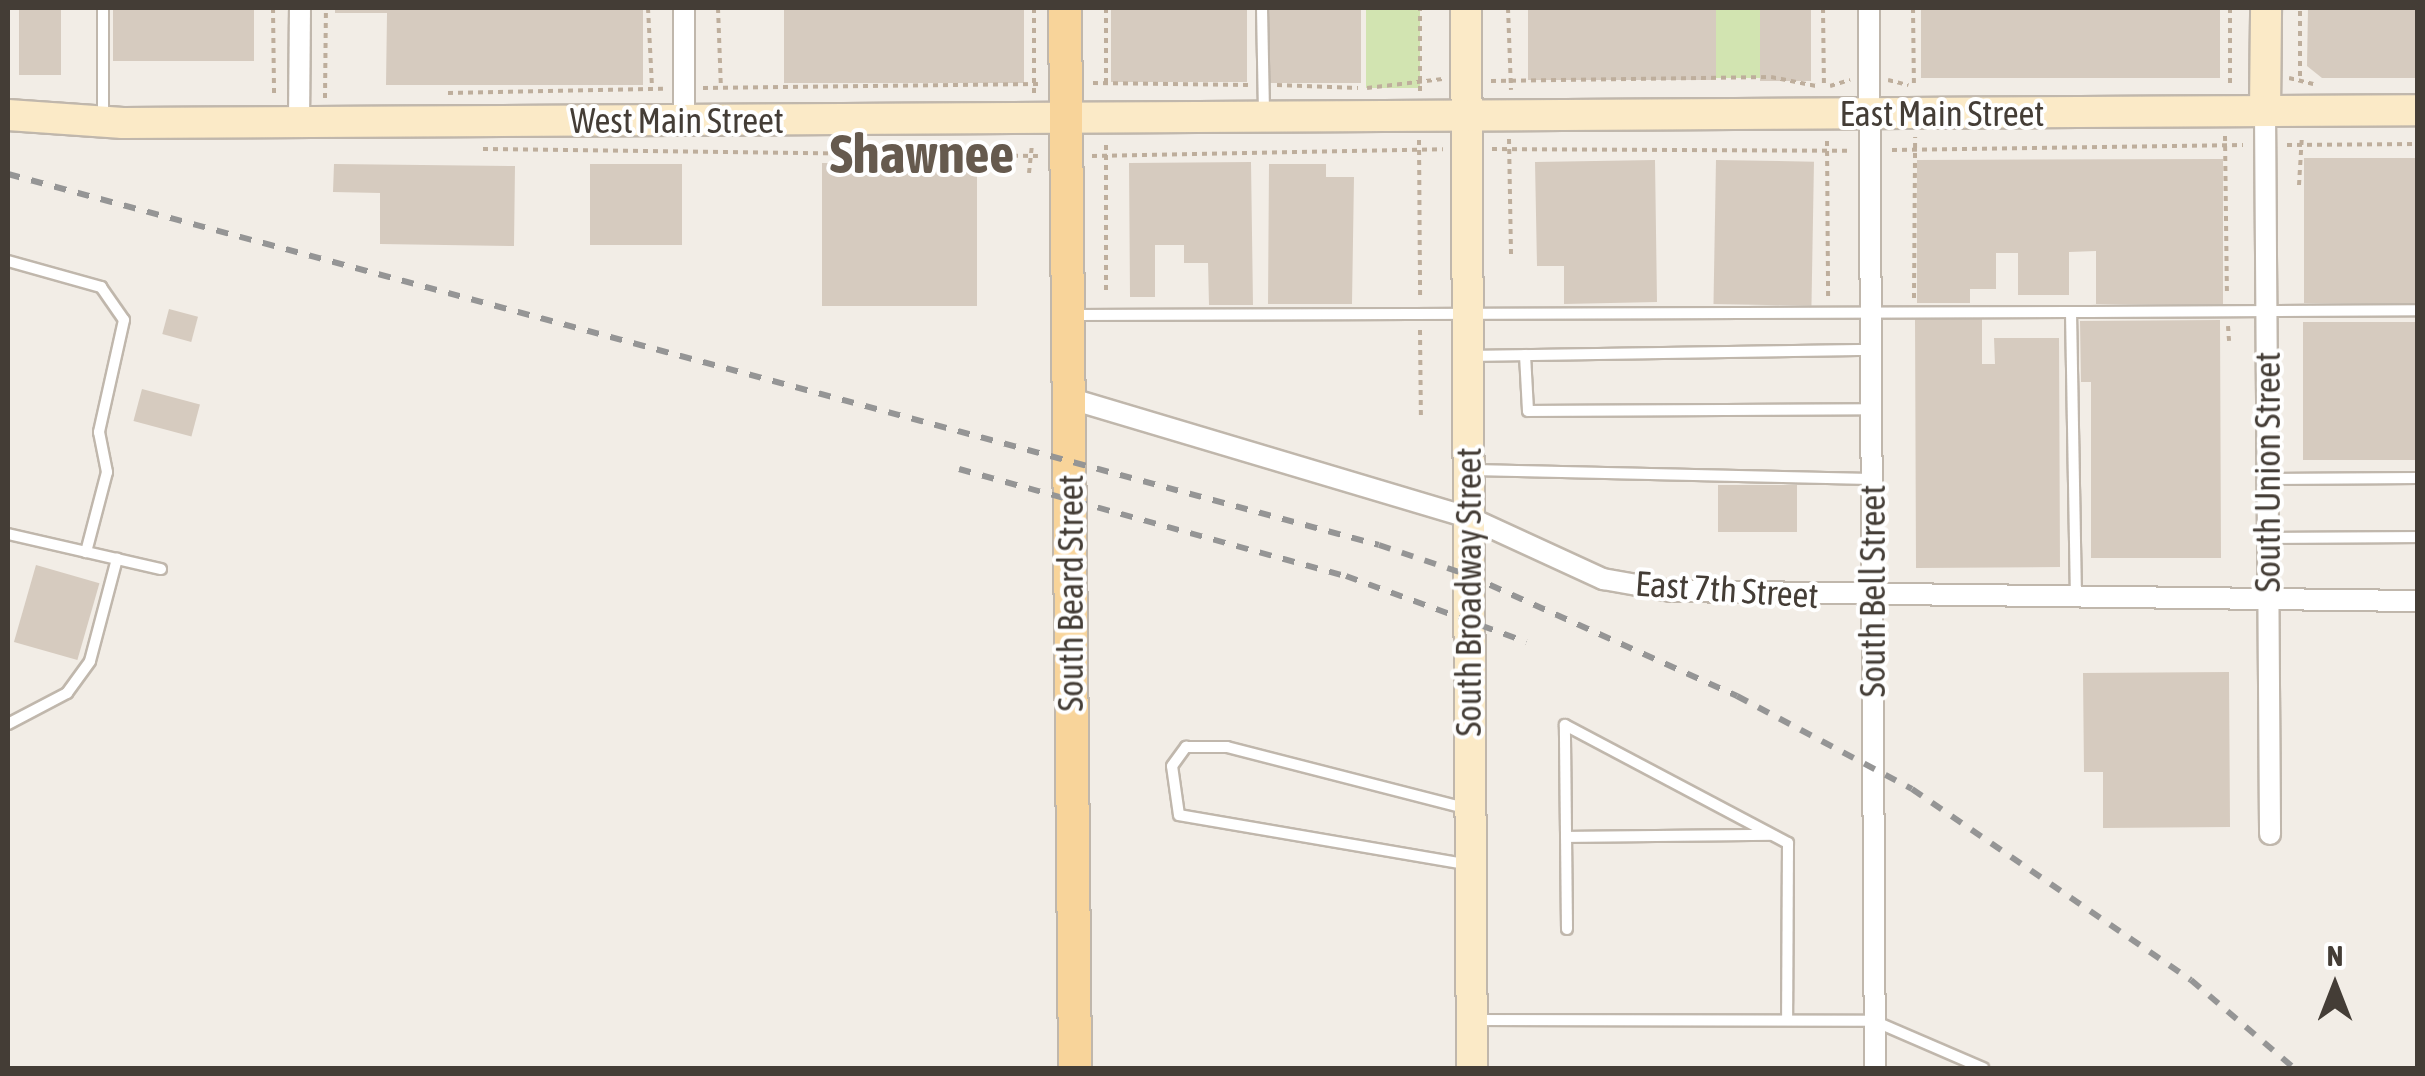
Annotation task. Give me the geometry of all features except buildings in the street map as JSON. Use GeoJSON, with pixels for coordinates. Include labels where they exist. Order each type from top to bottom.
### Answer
{"type":"FeatureCollection","features":[{"type":"Feature","properties":{"kind":"main road","name":"South Beard Street"},"geometry":{"type":"LineString","coordinates":[[1066,8],[1062,157],[1075,1068]]}},
{"type":"Feature","properties":{"kind":"street"},"geometry":{"type":"LineString","coordinates":[[300,8],[300,108]]}},
{"type":"Feature","properties":{"kind":"street"},"geometry":{"type":"LineString","coordinates":[[684,8],[684,120]]}},
{"type":"Feature","properties":{"kind":"street","name":"South Broadway Street"},"geometry":{"type":"LineString","coordinates":[[1466,8],[1472,1068]]}},
{"type":"Feature","properties":{"kind":"street","name":"South Bell Street"},"geometry":{"type":"LineString","coordinates":[[1869,8],[1875,1068]]}},
{"type":"Feature","properties":{"kind":"street"},"geometry":{"type":"LineString","coordinates":[[2265,111],[2266,8]]}},
{"type":"Feature","properties":{"kind":"street","name":"East Main Street"},"geometry":{"type":"LineString","coordinates":[[1467,115],[1824,100],[1870,113],[1914,100],[2230,111],[2418,110]]}},
{"type":"Feature","properties":{"kind":"street","name":"West Main Street"},"geometry":{"type":"LineString","coordinates":[[8,115],[103,123],[300,108],[653,105],[684,120],[1467,115]]}},
{"type":"Feature","properties":{"kind":"street","name":"South Union Street"},"geometry":{"type":"LineString","coordinates":[[2265,111],[2270,834]]}},
{"type":"Feature","properties":{"kind":"street","name":"East 7th Street"},"geometry":{"type":"LineString","coordinates":[[1068,398],[1468,516],[1604,579],[1672,591],[1872,598],[2418,602]]}},
{"type":"Feature","properties":{"kind":"lane"},"geometry":{"type":"LineString","coordinates":[[103,8],[103,123]]}},
{"type":"Feature","properties":{"kind":"lane"},"geometry":{"type":"LineString","coordinates":[[1262,8],[1264,116]]}},
{"type":"Feature","properties":{"kind":"lane"},"geometry":{"type":"LineString","coordinates":[[8,261],[101,287],[124,320],[99,432],[108,472],[86,552]]}},
{"type":"Feature","properties":{"kind":"lane"},"geometry":{"type":"LineString","coordinates":[[1065,315],[2418,310]]}},
{"type":"Feature","properties":{"kind":"lane"},"geometry":{"type":"LineString","coordinates":[[2071,312],[2076,599]]}},
{"type":"Feature","properties":{"kind":"lane"},"geometry":{"type":"LineString","coordinates":[[1466,356],[1871,350]]}},
{"type":"Feature","properties":{"kind":"lane"},"geometry":{"type":"LineString","coordinates":[[1525,355],[1528,410],[1872,409]]}},
{"type":"Feature","properties":{"kind":"lane"},"geometry":{"type":"LineString","coordinates":[[1467,470],[1872,478]]}},
{"type":"Feature","properties":{"kind":"lane"},"geometry":{"type":"LineString","coordinates":[[2267,478],[2418,478]]}},
{"type":"Feature","properties":{"kind":"lane"},"geometry":{"type":"LineString","coordinates":[[8,534],[161,569]]}},
{"type":"Feature","properties":{"kind":"lane"},"geometry":{"type":"LineString","coordinates":[[2267,538],[2418,537]]}},
{"type":"Feature","properties":{"kind":"lane"},"geometry":{"type":"LineString","coordinates":[[8,724],[67,692],[90,661],[117,559]]}},
{"type":"Feature","properties":{"kind":"lane"},"geometry":{"type":"LineString","coordinates":[[1568,929],[1565,725],[1788,843],[1787,1020]]}},
{"type":"Feature","properties":{"kind":"lane"},"geometry":{"type":"LineString","coordinates":[[1468,809],[1226,747],[1186,747],[1172,766],[1179,815],[1469,865]]}},
{"type":"Feature","properties":{"kind":"lane"},"geometry":{"type":"LineString","coordinates":[[1566,836],[1773,835]]}},
{"type":"Feature","properties":{"kind":"lane"},"geometry":{"type":"LineString","coordinates":[[1471,1020],[1874,1021],[1984,1068]]}},
{"type":"Feature","properties":{"kind":"path"},"geometry":{"type":"LineString","coordinates":[[273,8],[300,108]]}},
{"type":"Feature","properties":{"kind":"path"},"geometry":{"type":"LineString","coordinates":[[300,108],[326,8]]}},
{"type":"Feature","properties":{"kind":"path"},"geometry":{"type":"LineString","coordinates":[[648,8],[654,153]]}},
{"type":"Feature","properties":{"kind":"path"},"geometry":{"type":"LineString","coordinates":[[718,8],[722,152]]}},
{"type":"Feature","properties":{"kind":"path"},"geometry":{"type":"LineString","coordinates":[[1106,8],[1106,290]]}},
{"type":"Feature","properties":{"kind":"path"},"geometry":{"type":"LineString","coordinates":[[1420,8],[1421,420]]}},
{"type":"Feature","properties":{"kind":"path"},"geometry":{"type":"LineString","coordinates":[[1823,8],[1829,152],[1828,306]]}},
{"type":"Feature","properties":{"kind":"path"},"geometry":{"type":"LineString","coordinates":[[1913,8],[1914,310]]}},
{"type":"Feature","properties":{"kind":"path"},"geometry":{"type":"LineString","coordinates":[[2230,8],[2230,93],[2266,78],[2300,77],[2316,85]]}},
{"type":"Feature","properties":{"kind":"path"},"geometry":{"type":"LineString","coordinates":[[1824,100],[1870,75],[1914,100]]}},
{"type":"Feature","properties":{"kind":"path"},"geometry":{"type":"LineString","coordinates":[[440,93],[653,105],[684,88],[721,87],[1066,83],[1366,88],[1421,78],[1771,77],[1824,100]]}},
{"type":"Feature","properties":{"kind":"path"},"geometry":{"type":"LineString","coordinates":[[1914,100],[1933,86]]}},
{"type":"Feature","properties":{"kind":"path"},"geometry":{"type":"LineString","coordinates":[[256,96],[300,108],[344,94]]}},
{"type":"Feature","properties":{"kind":"path"},"geometry":{"type":"LineString","coordinates":[[2229,341],[2224,146],[2230,111]]}},
{"type":"Feature","properties":{"kind":"path"},"geometry":{"type":"LineString","coordinates":[[481,149],[1062,157],[1466,148],[1829,152],[2418,144]]}},
{"type":"Feature","properties":{"kind":"green space"},"geometry":{"type":"Polygon","coordinates":[[[1366,8],[1420,8],[1420,88],[1366,88],[1366,8]]]}},
{"type":"Feature","properties":{"kind":"green space"},"geometry":{"type":"Polygon","coordinates":[[[1713,8],[1771,8],[1771,78],[1713,78],[1713,8]]]}},
{"type":"Feature","properties":{"kind":"railway"},"geometry":{"type":"LineString","coordinates":[[8,174],[1379,545],[1468,575],[1737,696],[1912,789],[2191,980],[2294,1068]]}},
{"type":"Feature","properties":{"kind":"railway"},"geometry":{"type":"LineString","coordinates":[[959,469],[1346,576],[1526,642]]}},
{"type":"Feature","properties":{"kind":"district","name":"Shawnee"},"geometry":{"type":"Point","coordinates":[922,154]}}]}
